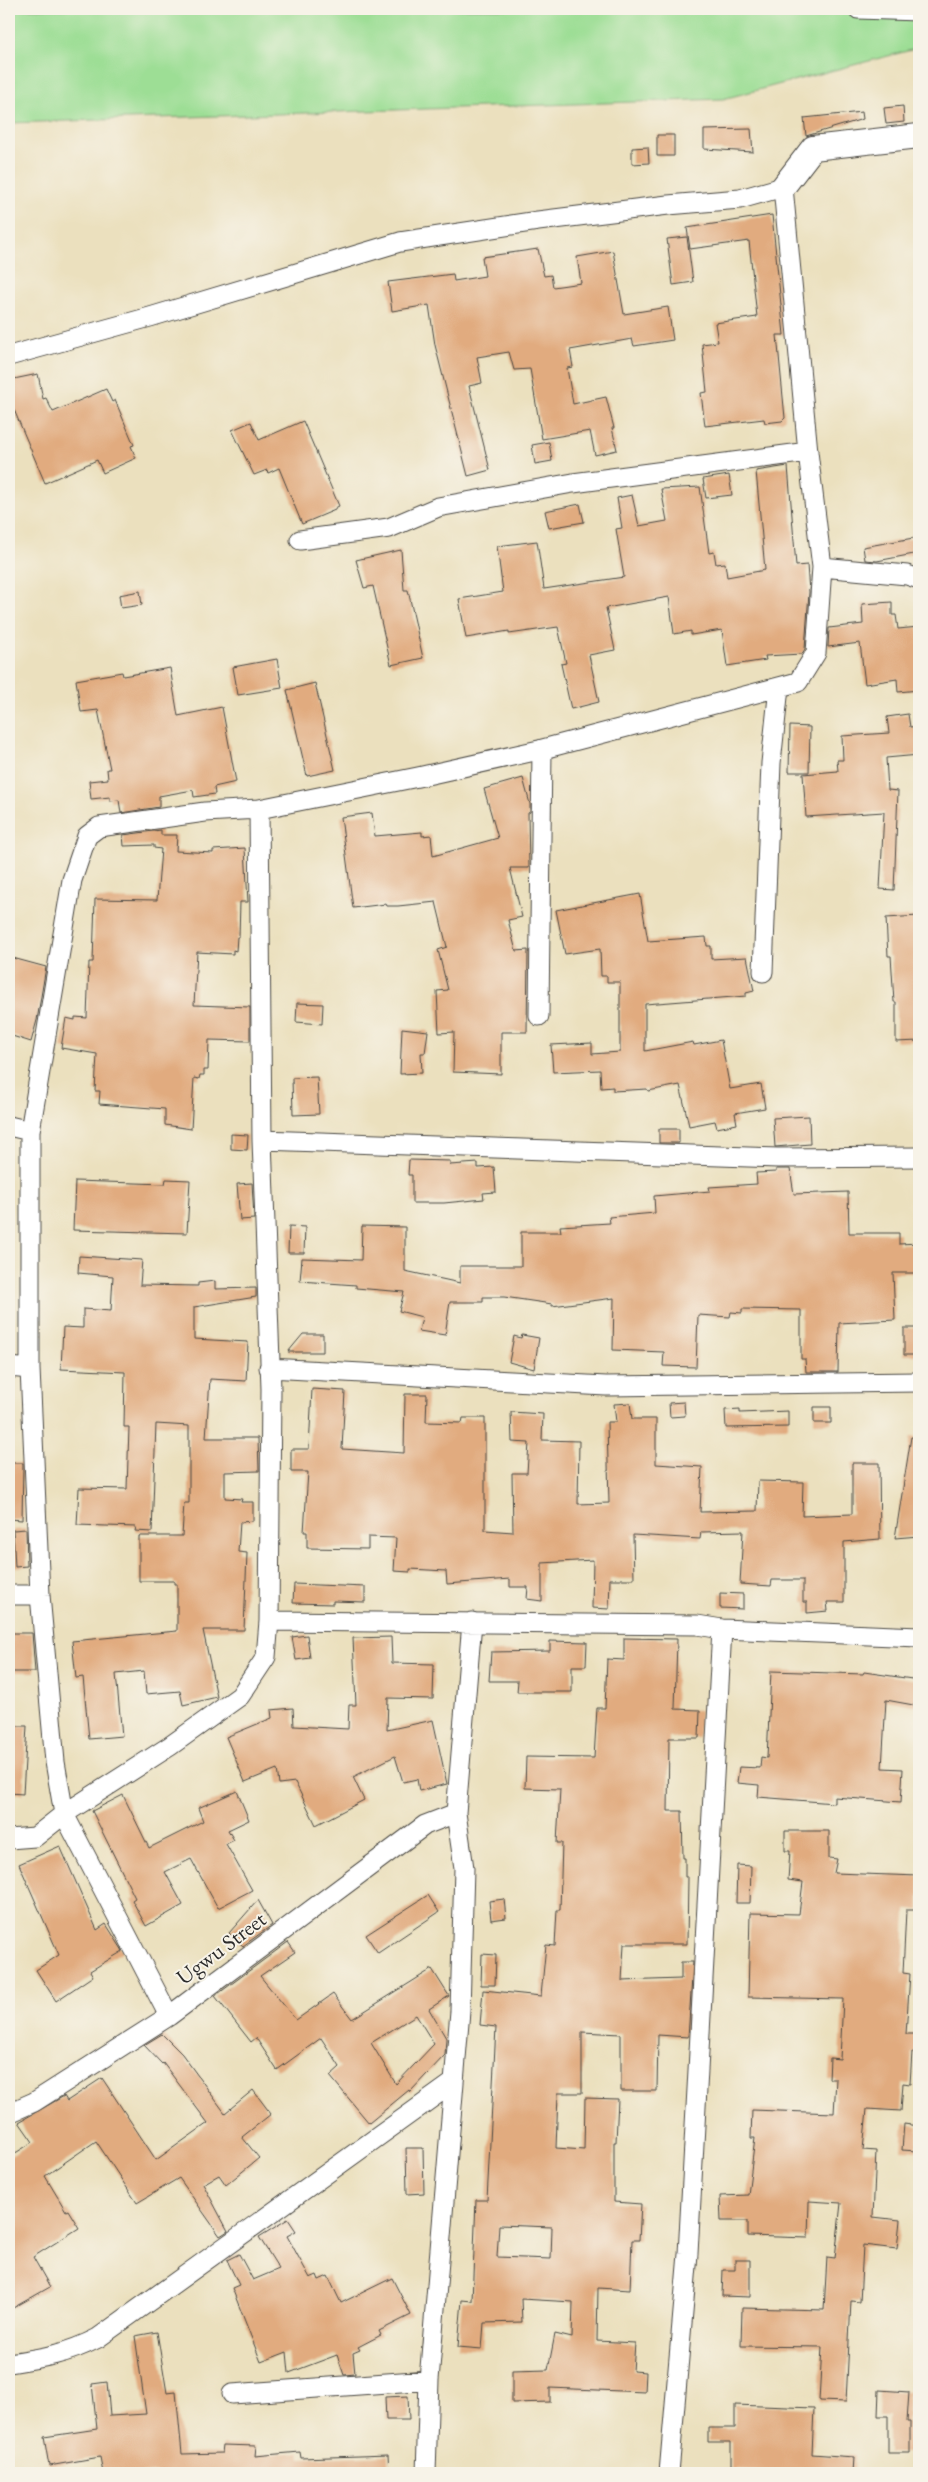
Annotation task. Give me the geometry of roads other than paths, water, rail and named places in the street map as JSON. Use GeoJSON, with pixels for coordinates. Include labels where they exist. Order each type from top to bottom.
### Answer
{"type":"FeatureCollection","features":[{"type":"Feature","properties":{"kind":"street"},"geometry":{"type":"LineString","coordinates":[[858,9],[919,11]]}},
{"type":"Feature","properties":{"kind":"street"},"geometry":{"type":"LineString","coordinates":[[9,356],[150,317],[400,242],[538,221],[668,205],[740,199],[783,187],[813,148],[919,136]]}},
{"type":"Feature","properties":{"kind":"street"},"geometry":{"type":"LineString","coordinates":[[169,2016],[64,1814],[55,1762],[40,1595],[30,1369],[30,1131],[72,880],[87,836],[99,827],[205,812],[259,809],[542,749],[798,682],[816,653],[822,567],[808,452],[783,187]]}},
{"type":"Feature","properties":{"kind":"street"},"geometry":{"type":"LineString","coordinates":[[300,540],[389,528],[438,506],[572,483],[808,452]]}},
{"type":"Feature","properties":{"kind":"street"},"geometry":{"type":"LineString","coordinates":[[822,567],[907,575],[919,579]]}},
{"type":"Feature","properties":{"kind":"street"},"geometry":{"type":"LineString","coordinates":[[762,972],[771,763],[779,687]]}},
{"type":"Feature","properties":{"kind":"street"},"geometry":{"type":"LineString","coordinates":[[539,1016],[542,749]]}},
{"type":"Feature","properties":{"kind":"street"},"geometry":{"type":"LineString","coordinates":[[9,1839],[35,1837],[64,1814],[170,1746],[240,1696],[266,1657],[269,1621],[269,1368],[262,1140],[259,809]]}},
{"type":"Feature","properties":{"kind":"street"},"geometry":{"type":"LineString","coordinates":[[9,1126],[30,1131]]}},
{"type":"Feature","properties":{"kind":"street"},"geometry":{"type":"LineString","coordinates":[[262,1140],[768,1158],[919,1157]]}},
{"type":"Feature","properties":{"kind":"street"},"geometry":{"type":"LineString","coordinates":[[9,1367],[30,1369]]}},
{"type":"Feature","properties":{"kind":"street"},"geometry":{"type":"LineString","coordinates":[[269,1368],[606,1386],[919,1382]]}},
{"type":"Feature","properties":{"kind":"street"},"geometry":{"type":"LineString","coordinates":[[9,1595],[40,1595]]}},
{"type":"Feature","properties":{"kind":"street"},"geometry":{"type":"LineString","coordinates":[[269,1621],[697,1625],[722,1629],[919,1637]]}},
{"type":"Feature","properties":{"kind":"street"},"geometry":{"type":"LineString","coordinates":[[426,2473],[429,2380],[460,2012],[464,1868],[456,1813],[472,1622]]}},
{"type":"Feature","properties":{"kind":"street"},"geometry":{"type":"LineString","coordinates":[[669,2473],[689,2244],[722,1629]]}},
{"type":"Feature","properties":{"kind":"street","name":"Ugwu Street"},"geometry":{"type":"LineString","coordinates":[[9,2113],[34,2102],[169,2016],[425,1825],[456,1813]]}},
{"type":"Feature","properties":{"kind":"street"},"geometry":{"type":"LineString","coordinates":[[9,2363],[53,2357],[74,2350],[98,2338],[454,2082]]}},
{"type":"Feature","properties":{"kind":"street"},"geometry":{"type":"LineString","coordinates":[[232,2394],[429,2380]]}}]}
